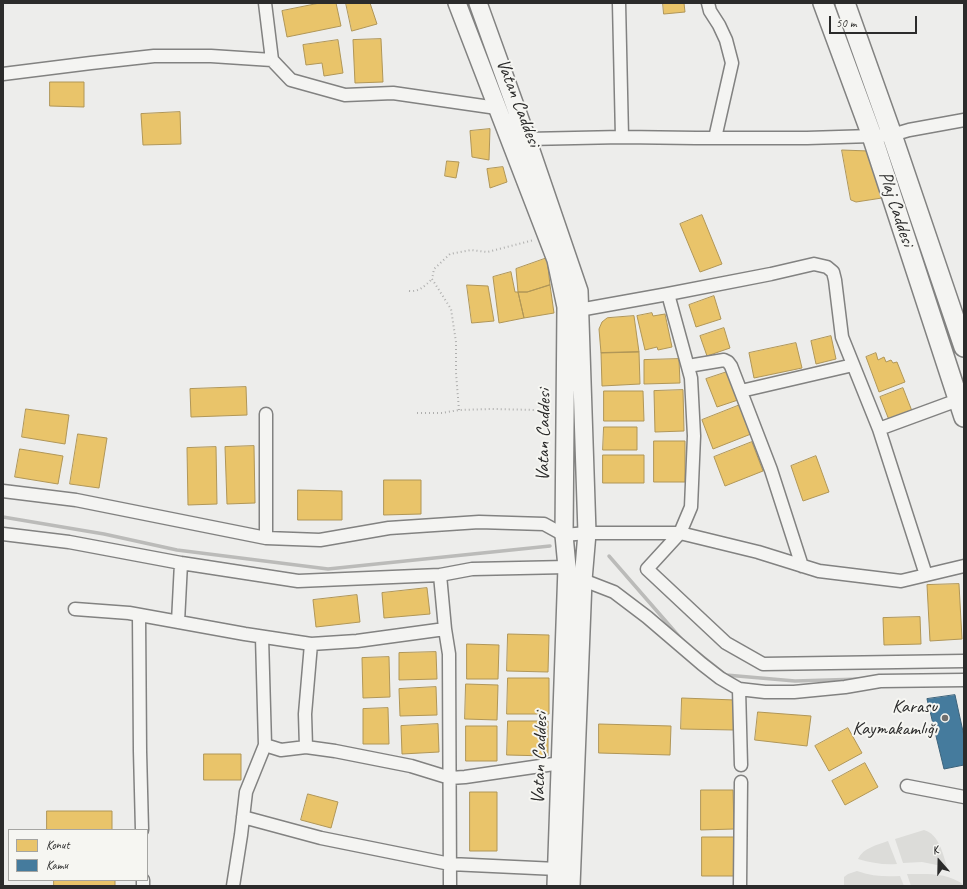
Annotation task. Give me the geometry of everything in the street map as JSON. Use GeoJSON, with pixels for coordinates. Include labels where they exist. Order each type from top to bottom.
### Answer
{"type":"FeatureCollection","features":[{"type":"Feature","properties":{"kind":"main road","name":"Vatan Caddesi"},"geometry":{"type":"LineString","coordinates":[[457,3],[556,260],[566,307],[564,535],[567,567],[556,886]]}},
{"type":"Feature","properties":{"kind":"main road","name":"Vatan Caddesi"},"geometry":{"type":"LineString","coordinates":[[478,3],[527,139],[578,291],[587,534],[583,580],[571,886]]}},
{"type":"Feature","properties":{"kind":"main road","name":"Plaj Caddesi"},"geometry":{"type":"LineString","coordinates":[[823,3],[872,136],[961,409]]}},
{"type":"Feature","properties":{"kind":"main road","name":"Plaj Caddesi"},"geometry":{"type":"LineString","coordinates":[[846,3],[892,135],[959,313],[964,347]]}},
{"type":"Feature","properties":{"kind":"street"},"geometry":{"type":"LineString","coordinates":[[265,3],[272,60],[291,80],[345,95],[393,93],[497,108]]}},
{"type":"Feature","properties":{"kind":"street"},"geometry":{"type":"LineString","coordinates":[[620,3],[622,137]]}},
{"type":"Feature","properties":{"kind":"street"},"geometry":{"type":"LineString","coordinates":[[708,3],[710,10],[726,40],[732,63],[714,138]]}},
{"type":"Feature","properties":{"kind":"street"},"geometry":{"type":"LineString","coordinates":[[3,74],[154,56],[211,56],[272,60]]}},
{"type":"Feature","properties":{"kind":"street"},"geometry":{"type":"LineString","coordinates":[[527,139],[622,137],[807,138],[872,136],[892,135],[909,130],[964,120]]}},
{"type":"Feature","properties":{"kind":"street"},"geometry":{"type":"LineString","coordinates":[[579,310],[771,274],[814,264],[833,272],[842,337],[878,429],[926,575]]}},
{"type":"Feature","properties":{"kind":"street"},"geometry":{"type":"LineString","coordinates":[[668,294],[691,378],[694,436],[691,507],[680,533],[647,569],[726,643],[763,664],[964,661]]}},
{"type":"Feature","properties":{"kind":"street"},"geometry":{"type":"LineString","coordinates":[[688,366],[724,360],[731,366],[771,470],[802,566]]}},
{"type":"Feature","properties":{"kind":"street"},"geometry":{"type":"LineString","coordinates":[[741,391],[853,365]]}},
{"type":"Feature","properties":{"kind":"street"},"geometry":{"type":"LineString","coordinates":[[878,429],[961,409]]}},
{"type":"Feature","properties":{"kind":"street"},"geometry":{"type":"LineString","coordinates":[[266,414],[266,538]]}},
{"type":"Feature","properties":{"kind":"street"},"geometry":{"type":"LineString","coordinates":[[3,491],[76,500],[266,538],[320,540],[389,528],[479,522],[544,524],[564,535],[680,533],[758,552],[819,571],[901,581],[964,566]]}},
{"type":"Feature","properties":{"kind":"street"},"geometry":{"type":"LineString","coordinates":[[3,534],[69,542],[181,563],[298,581],[440,575],[472,569],[567,567]]}},
{"type":"Feature","properties":{"kind":"street"},"geometry":{"type":"LineString","coordinates":[[178,622],[181,563]]}},
{"type":"Feature","properties":{"kind":"street"},"geometry":{"type":"LineString","coordinates":[[440,575],[449,654],[450,886]]}},
{"type":"Feature","properties":{"kind":"street"},"geometry":{"type":"LineString","coordinates":[[583,580],[614,592],[647,617],[720,678],[739,689],[765,692],[794,692],[845,687],[880,681],[964,680]]}},
{"type":"Feature","properties":{"kind":"street"},"geometry":{"type":"LineString","coordinates":[[76,609],[129,613],[262,637],[311,644],[357,641],[446,629]]}},
{"type":"Feature","properties":{"kind":"street"},"geometry":{"type":"LineString","coordinates":[[139,615],[142,829]]}},
{"type":"Feature","properties":{"kind":"street"},"geometry":{"type":"LineString","coordinates":[[233,886],[246,792],[265,745],[262,637]]}},
{"type":"Feature","properties":{"kind":"street"},"geometry":{"type":"LineString","coordinates":[[306,747],[306,714],[311,644]]}},
{"type":"Feature","properties":{"kind":"street"},"geometry":{"type":"LineString","coordinates":[[739,689],[741,765]]}},
{"type":"Feature","properties":{"kind":"street"},"geometry":{"type":"LineString","coordinates":[[265,745],[281,750],[306,747],[335,751],[411,766],[450,778],[561,763]]}},
{"type":"Feature","properties":{"kind":"street"},"geometry":{"type":"LineString","coordinates":[[740,886],[741,782]]}},
{"type":"Feature","properties":{"kind":"street"},"geometry":{"type":"LineString","coordinates":[[907,786],[964,797]]}},
{"type":"Feature","properties":{"kind":"street"},"geometry":{"type":"LineString","coordinates":[[243,817],[321,838],[450,864],[557,869]]}},
{"type":"Feature","properties":{"kind":"path"},"geometry":{"type":"LineString","coordinates":[[409,291],[415,292],[432,280],[434,269],[450,254],[471,250],[487,252],[547,236]]}},
{"type":"Feature","properties":{"kind":"path"},"geometry":{"type":"LineString","coordinates":[[432,280],[451,309],[456,342],[456,373],[459,410]]}},
{"type":"Feature","properties":{"kind":"path"},"geometry":{"type":"LineString","coordinates":[[417,413],[442,413],[459,410],[538,410],[565,416]]}},
{"type":"Feature","properties":{"kind":"shaded area"},"geometry":{"type":"Polygon","coordinates":[[[924,830],[929,832],[937,840],[947,867],[922,862],[903,863],[895,839],[924,830]]]}},
{"type":"Feature","properties":{"kind":"shaded area"},"geometry":{"type":"Polygon","coordinates":[[[888,841],[897,864],[868,862],[858,859],[863,852],[888,841]]]}},
{"type":"Feature","properties":{"kind":"shaded area"},"geometry":{"type":"Polygon","coordinates":[[[857,871],[878,876],[900,876],[904,886],[844,886],[844,877],[857,871]]]}},
{"type":"Feature","properties":{"kind":"shaded area"},"geometry":{"type":"Polygon","coordinates":[[[907,874],[944,876],[957,881],[964,886],[911,886],[907,874]]]}},
{"type":"Feature","properties":{"kind":"building: Konut"},"geometry":{"type":"Polygon","coordinates":[[[320,3],[336,3],[341,26],[287,37],[282,11],[320,3]]]}},
{"type":"Feature","properties":{"kind":"building: Konut"},"geometry":{"type":"Polygon","coordinates":[[[346,3],[370,3],[377,24],[352,31],[346,3]]]}},
{"type":"Feature","properties":{"kind":"building: Konut"},"geometry":{"type":"Polygon","coordinates":[[[663,3],[684,3],[685,12],[664,14],[663,3]]]}},
{"type":"Feature","properties":{"kind":"building: Konut"},"geometry":{"type":"Polygon","coordinates":[[[381,39],[383,82],[355,83],[353,40],[381,39]]]}},
{"type":"Feature","properties":{"kind":"building: Konut"},"geometry":{"type":"Polygon","coordinates":[[[338,40],[343,73],[324,76],[322,63],[306,65],[303,45],[338,40]]]}},
{"type":"Feature","properties":{"kind":"building: Konut"},"geometry":{"type":"Polygon","coordinates":[[[50,82],[84,82],[84,107],[50,106],[50,82]]]}},
{"type":"Feature","properties":{"kind":"building: Konut"},"geometry":{"type":"Polygon","coordinates":[[[180,112],[181,144],[143,145],[141,114],[180,112]]]}},
{"type":"Feature","properties":{"kind":"building: Konut"},"geometry":{"type":"Polygon","coordinates":[[[490,129],[489,160],[472,157],[470,131],[490,129]]]}},
{"type":"Feature","properties":{"kind":"building: Konut"},"geometry":{"type":"Polygon","coordinates":[[[842,150],[869,151],[882,198],[856,202],[851,200],[842,150]]]}},
{"type":"Feature","properties":{"kind":"building: Konut"},"geometry":{"type":"Polygon","coordinates":[[[447,161],[459,162],[456,178],[445,176],[447,161]]]}},
{"type":"Feature","properties":{"kind":"building: Konut"},"geometry":{"type":"Polygon","coordinates":[[[503,167],[507,182],[490,188],[487,169],[503,167]]]}},
{"type":"Feature","properties":{"kind":"building: Konut"},"geometry":{"type":"Polygon","coordinates":[[[702,215],[722,264],[700,272],[680,224],[702,215]]]}},
{"type":"Feature","properties":{"kind":"building: Konut"},"geometry":{"type":"Polygon","coordinates":[[[547,258],[550,285],[527,292],[518,292],[516,269],[547,258]]]}},
{"type":"Feature","properties":{"kind":"building: Konut"},"geometry":{"type":"Polygon","coordinates":[[[511,272],[515,292],[518,292],[524,318],[499,323],[493,277],[511,272]]]}},
{"type":"Feature","properties":{"kind":"building: Konut"},"geometry":{"type":"Polygon","coordinates":[[[467,285],[488,286],[494,321],[472,323],[467,285]]]}},
{"type":"Feature","properties":{"kind":"building: Konut"},"geometry":{"type":"Polygon","coordinates":[[[550,285],[554,313],[524,318],[518,292],[527,292],[550,285]]]}},
{"type":"Feature","properties":{"kind":"building: Konut"},"geometry":{"type":"Polygon","coordinates":[[[714,296],[721,319],[696,327],[689,305],[714,296]]]}},
{"type":"Feature","properties":{"kind":"building: Konut"},"geometry":{"type":"Polygon","coordinates":[[[652,313],[653,316],[665,314],[672,347],[658,350],[657,347],[645,350],[637,316],[652,313]]]}},
{"type":"Feature","properties":{"kind":"building: Konut"},"geometry":{"type":"Polygon","coordinates":[[[634,316],[639,352],[601,353],[599,329],[602,322],[607,318],[634,316]]]}},
{"type":"Feature","properties":{"kind":"building: Konut"},"geometry":{"type":"Polygon","coordinates":[[[724,328],[730,348],[707,356],[700,336],[724,328]]]}},
{"type":"Feature","properties":{"kind":"building: Konut"},"geometry":{"type":"Polygon","coordinates":[[[831,336],[836,359],[816,364],[811,341],[831,336]]]}},
{"type":"Feature","properties":{"kind":"building: Konut"},"geometry":{"type":"Polygon","coordinates":[[[796,343],[802,368],[754,378],[749,353],[796,343]]]}},
{"type":"Feature","properties":{"kind":"building: Konut"},"geometry":{"type":"Polygon","coordinates":[[[639,352],[640,384],[602,386],[601,353],[639,352]]]}},
{"type":"Feature","properties":{"kind":"building: Konut"},"geometry":{"type":"Polygon","coordinates":[[[876,353],[878,360],[884,357],[886,362],[891,360],[893,363],[897,362],[905,382],[879,392],[866,357],[876,353]]]}},
{"type":"Feature","properties":{"kind":"building: Konut"},"geometry":{"type":"Polygon","coordinates":[[[679,359],[680,383],[644,384],[644,360],[679,359]]]}},
{"type":"Feature","properties":{"kind":"building: Konut"},"geometry":{"type":"Polygon","coordinates":[[[727,372],[738,400],[717,407],[706,379],[727,372]]]}},
{"type":"Feature","properties":{"kind":"building: Konut"},"geometry":{"type":"Polygon","coordinates":[[[246,387],[247,415],[191,417],[190,389],[246,387]]]}},
{"type":"Feature","properties":{"kind":"building: Konut"},"geometry":{"type":"Polygon","coordinates":[[[903,388],[912,411],[889,420],[880,397],[903,388]]]}},
{"type":"Feature","properties":{"kind":"building: Konut"},"geometry":{"type":"Polygon","coordinates":[[[683,390],[684,431],[655,432],[654,391],[683,390]]]}},
{"type":"Feature","properties":{"kind":"building: Konut"},"geometry":{"type":"Polygon","coordinates":[[[604,391],[643,391],[644,421],[604,421],[604,391]]]}},
{"type":"Feature","properties":{"kind":"building: Konut"},"geometry":{"type":"Polygon","coordinates":[[[740,405],[751,434],[713,449],[702,420],[740,405]]]}},
{"type":"Feature","properties":{"kind":"building: Konut"},"geometry":{"type":"Polygon","coordinates":[[[26,409],[69,415],[65,444],[22,437],[26,409]]]}},
{"type":"Feature","properties":{"kind":"building: Konut"},"geometry":{"type":"Polygon","coordinates":[[[604,427],[637,427],[637,450],[603,450],[604,427]]]}},
{"type":"Feature","properties":{"kind":"building: Konut"},"geometry":{"type":"Polygon","coordinates":[[[78,434],[107,438],[99,488],[70,484],[78,434]]]}},
{"type":"Feature","properties":{"kind":"building: Konut"},"geometry":{"type":"Polygon","coordinates":[[[654,441],[685,441],[685,482],[654,482],[654,441]]]}},
{"type":"Feature","properties":{"kind":"building: Konut"},"geometry":{"type":"Polygon","coordinates":[[[752,442],[763,471],[725,486],[714,457],[752,442]]]}},
{"type":"Feature","properties":{"kind":"building: Konut"},"geometry":{"type":"Polygon","coordinates":[[[254,446],[255,503],[227,504],[225,447],[254,446]]]}},
{"type":"Feature","properties":{"kind":"building: Konut"},"geometry":{"type":"Polygon","coordinates":[[[216,447],[217,504],[188,505],[187,448],[216,447]]]}},
{"type":"Feature","properties":{"kind":"building: Konut"},"geometry":{"type":"Polygon","coordinates":[[[20,449],[63,456],[58,484],[15,477],[20,449]]]}},
{"type":"Feature","properties":{"kind":"building: Konut"},"geometry":{"type":"Polygon","coordinates":[[[603,455],[644,455],[644,483],[603,483],[603,455]]]}},
{"type":"Feature","properties":{"kind":"building: Konut"},"geometry":{"type":"Polygon","coordinates":[[[816,456],[829,492],[803,501],[791,466],[816,456]]]}},
{"type":"Feature","properties":{"kind":"building: Konut"},"geometry":{"type":"Polygon","coordinates":[[[384,480],[421,480],[421,514],[384,515],[384,480]]]}},
{"type":"Feature","properties":{"kind":"building: Konut"},"geometry":{"type":"Polygon","coordinates":[[[298,490],[342,491],[342,520],[298,520],[298,490]]]}},
{"type":"Feature","properties":{"kind":"building: Konut"},"geometry":{"type":"Polygon","coordinates":[[[959,584],[962,639],[930,641],[927,585],[959,584]]]}},
{"type":"Feature","properties":{"kind":"building: Konut"},"geometry":{"type":"Polygon","coordinates":[[[427,588],[430,614],[384,618],[382,593],[427,588]]]}},
{"type":"Feature","properties":{"kind":"building: Konut"},"geometry":{"type":"Polygon","coordinates":[[[357,595],[360,622],[316,627],[313,600],[357,595]]]}},
{"type":"Feature","properties":{"kind":"building: Konut"},"geometry":{"type":"Polygon","coordinates":[[[920,617],[921,644],[884,645],[883,618],[920,617]]]}},
{"type":"Feature","properties":{"kind":"building: Konut"},"geometry":{"type":"Polygon","coordinates":[[[508,634],[549,635],[548,672],[507,671],[508,634]]]}},
{"type":"Feature","properties":{"kind":"building: Konut"},"geometry":{"type":"Polygon","coordinates":[[[467,644],[499,645],[498,679],[467,679],[467,644]]]}},
{"type":"Feature","properties":{"kind":"building: Konut"},"geometry":{"type":"Polygon","coordinates":[[[436,652],[437,679],[399,680],[399,653],[436,652]]]}},
{"type":"Feature","properties":{"kind":"building: Konut"},"geometry":{"type":"Polygon","coordinates":[[[389,657],[390,697],[363,698],[362,658],[389,657]]]}},
{"type":"Feature","properties":{"kind":"building: Konut"},"geometry":{"type":"Polygon","coordinates":[[[508,678],[549,678],[549,714],[507,714],[508,678]]]}},
{"type":"Feature","properties":{"kind":"building: Konut"},"geometry":{"type":"Polygon","coordinates":[[[466,684],[498,685],[497,720],[465,719],[466,684]]]}},
{"type":"Feature","properties":{"kind":"building: Konut"},"geometry":{"type":"Polygon","coordinates":[[[436,687],[437,715],[400,716],[399,689],[436,687]]]}},
{"type":"Feature","properties":{"kind":"building: Konut"},"geometry":{"type":"Polygon","coordinates":[[[682,698],[735,700],[734,730],[681,729],[682,698]]]}},
{"type":"Feature","properties":{"kind":"building: Konut"},"geometry":{"type":"Polygon","coordinates":[[[388,708],[389,744],[363,744],[363,709],[388,708]]]}},
{"type":"Feature","properties":{"kind":"building: Konut"},"geometry":{"type":"Polygon","coordinates":[[[758,712],[811,716],[807,746],[755,740],[758,712]]]}},
{"type":"Feature","properties":{"kind":"building: Konut"},"geometry":{"type":"Polygon","coordinates":[[[508,721],[548,721],[548,756],[507,755],[508,721]]]}},
{"type":"Feature","properties":{"kind":"building: Konut"},"geometry":{"type":"Polygon","coordinates":[[[438,724],[439,752],[402,754],[401,726],[438,724]]]}},
{"type":"Feature","properties":{"kind":"building: Konut"},"geometry":{"type":"Polygon","coordinates":[[[599,724],[671,726],[670,755],[599,753],[599,724]]]}},
{"type":"Feature","properties":{"kind":"building: Konut"},"geometry":{"type":"Polygon","coordinates":[[[466,726],[497,726],[497,761],[466,761],[466,726]]]}},
{"type":"Feature","properties":{"kind":"building: Konut"},"geometry":{"type":"Polygon","coordinates":[[[848,728],[862,753],[829,771],[815,746],[848,728]]]}},
{"type":"Feature","properties":{"kind":"building: Konut"},"geometry":{"type":"Polygon","coordinates":[[[204,754],[241,754],[241,780],[204,780],[204,754]]]}},
{"type":"Feature","properties":{"kind":"building: Konut"},"geometry":{"type":"Polygon","coordinates":[[[865,763],[878,787],[845,805],[832,781],[865,763]]]}},
{"type":"Feature","properties":{"kind":"building: Konut"},"geometry":{"type":"Polygon","coordinates":[[[701,790],[733,790],[734,829],[701,830],[701,790]]]}},
{"type":"Feature","properties":{"kind":"building: Konut"},"geometry":{"type":"Polygon","coordinates":[[[470,792],[497,792],[497,851],[470,851],[470,792]]]}},
{"type":"Feature","properties":{"kind":"building: Konut"},"geometry":{"type":"Polygon","coordinates":[[[308,794],[338,802],[331,828],[301,820],[308,794]]]}},
{"type":"Feature","properties":{"kind":"building: Konut"},"geometry":{"type":"Polygon","coordinates":[[[47,811],[112,811],[112,829],[47,829],[47,811]]]}},
{"type":"Feature","properties":{"kind":"building: Konut"},"geometry":{"type":"Polygon","coordinates":[[[702,837],[734,837],[735,876],[702,876],[702,837]]]}},
{"type":"Feature","properties":{"kind":"building: Konut"},"geometry":{"type":"Polygon","coordinates":[[[54,881],[115,881],[115,886],[54,886],[54,881]]]}},
{"type":"Feature","properties":{"kind":"building: Kamu","name":"Karasu Kaymakamlığı"},"geometry":{"type":"Polygon","coordinates":[[[955,695],[964,736],[964,765],[944,769],[927,699],[955,695]]]}},
{"type":"Feature","properties":{"kind":"waterway"},"geometry":{"type":"LineString","coordinates":[[3,517],[104,534],[177,550],[328,569],[550,546]]}},
{"type":"Feature","properties":{"kind":"waterway"},"geometry":{"type":"LineString","coordinates":[[609,556],[683,641]]}},
{"type":"Feature","properties":{"kind":"waterway"},"geometry":{"type":"LineString","coordinates":[[697,652],[726,675],[795,681],[861,679]]}},
{"type":"Feature","properties":{"kind":"place","name":"Karasu Kaymakamlığı"},"geometry":{"type":"Point","coordinates":[945,718]}}]}
